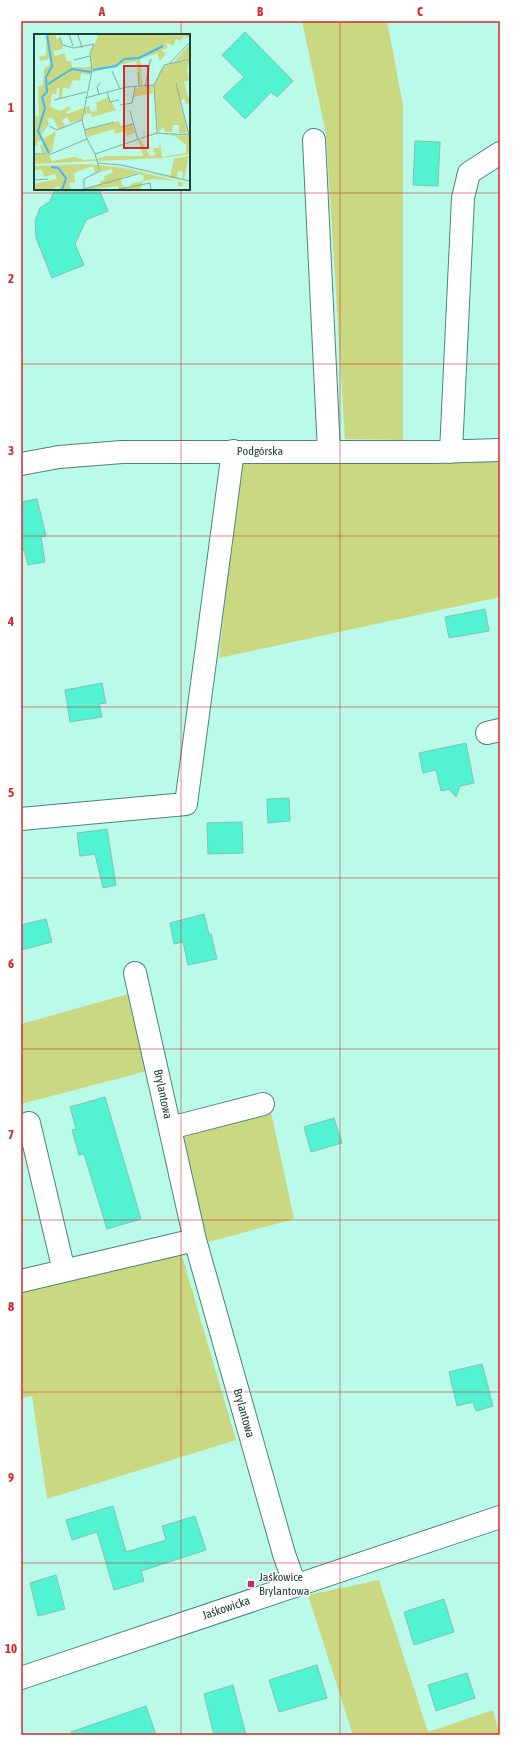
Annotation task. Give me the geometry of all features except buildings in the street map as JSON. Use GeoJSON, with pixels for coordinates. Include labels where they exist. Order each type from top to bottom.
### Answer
{"type":"FeatureCollection","features":[{"type":"Feature","properties":{"kind":"street"},"geometry":{"type":"LineString","coordinates":[[314,140],[329,452]]}},
{"type":"Feature","properties":{"kind":"street"},"geometry":{"type":"LineString","coordinates":[[451,452],[463,198],[469,173],[500,153]]}},
{"type":"Feature","properties":{"kind":"street","name":"Podgórska"},"geometry":{"type":"LineString","coordinates":[[21,464],[59,457],[122,452],[451,452],[500,450]]}},
{"type":"Feature","properties":{"kind":"street"},"geometry":{"type":"LineString","coordinates":[[21,819],[186,804],[233,451]]}},
{"type":"Feature","properties":{"kind":"street","name":"Brylantowa"},"geometry":{"type":"LineString","coordinates":[[136,972],[195,1240],[284,1554],[295,1585]]}},
{"type":"Feature","properties":{"kind":"street"},"geometry":{"type":"LineString","coordinates":[[170,1128],[263,1104]]}},
{"type":"Feature","properties":{"kind":"street"},"geometry":{"type":"LineString","coordinates":[[28,1123],[64,1271]]}},
{"type":"Feature","properties":{"kind":"street"},"geometry":{"type":"LineString","coordinates":[[21,1281],[195,1240]]}},
{"type":"Feature","properties":{"kind":"street","name":"Jaśkowicka"},"geometry":{"type":"LineString","coordinates":[[21,1678],[500,1517]]}},
{"type":"Feature","properties":{"kind":"green space"},"geometry":{"type":"Polygon","coordinates":[[[302,21],[387,21],[403,105],[403,440],[345,439],[326,134],[302,21]]]}},
{"type":"Feature","properties":{"kind":"green space"},"geometry":{"type":"Polygon","coordinates":[[[500,458],[500,597],[219,658],[239,462],[500,458]]]}},
{"type":"Feature","properties":{"kind":"green space"},"geometry":{"type":"Polygon","coordinates":[[[132,993],[151,1070],[21,1104],[21,1024],[132,993]]]}},
{"type":"Feature","properties":{"kind":"green space"},"geometry":{"type":"Polygon","coordinates":[[[271,1112],[294,1219],[208,1242],[179,1135],[271,1112]]]}},
{"type":"Feature","properties":{"kind":"green space"},"geometry":{"type":"Polygon","coordinates":[[[180,1249],[236,1440],[47,1499],[32,1396],[21,1398],[21,1289],[180,1249]]]}},
{"type":"Feature","properties":{"kind":"green space"},"geometry":{"type":"Polygon","coordinates":[[[379,1580],[428,1732],[493,1710],[500,1735],[353,1735],[308,1595],[379,1580]]]}},
{"type":"Feature","properties":{"kind":"place","name":"Jaśkowice Brylantowa"},"geometry":{"type":"Point","coordinates":[251,1584]}}]}
